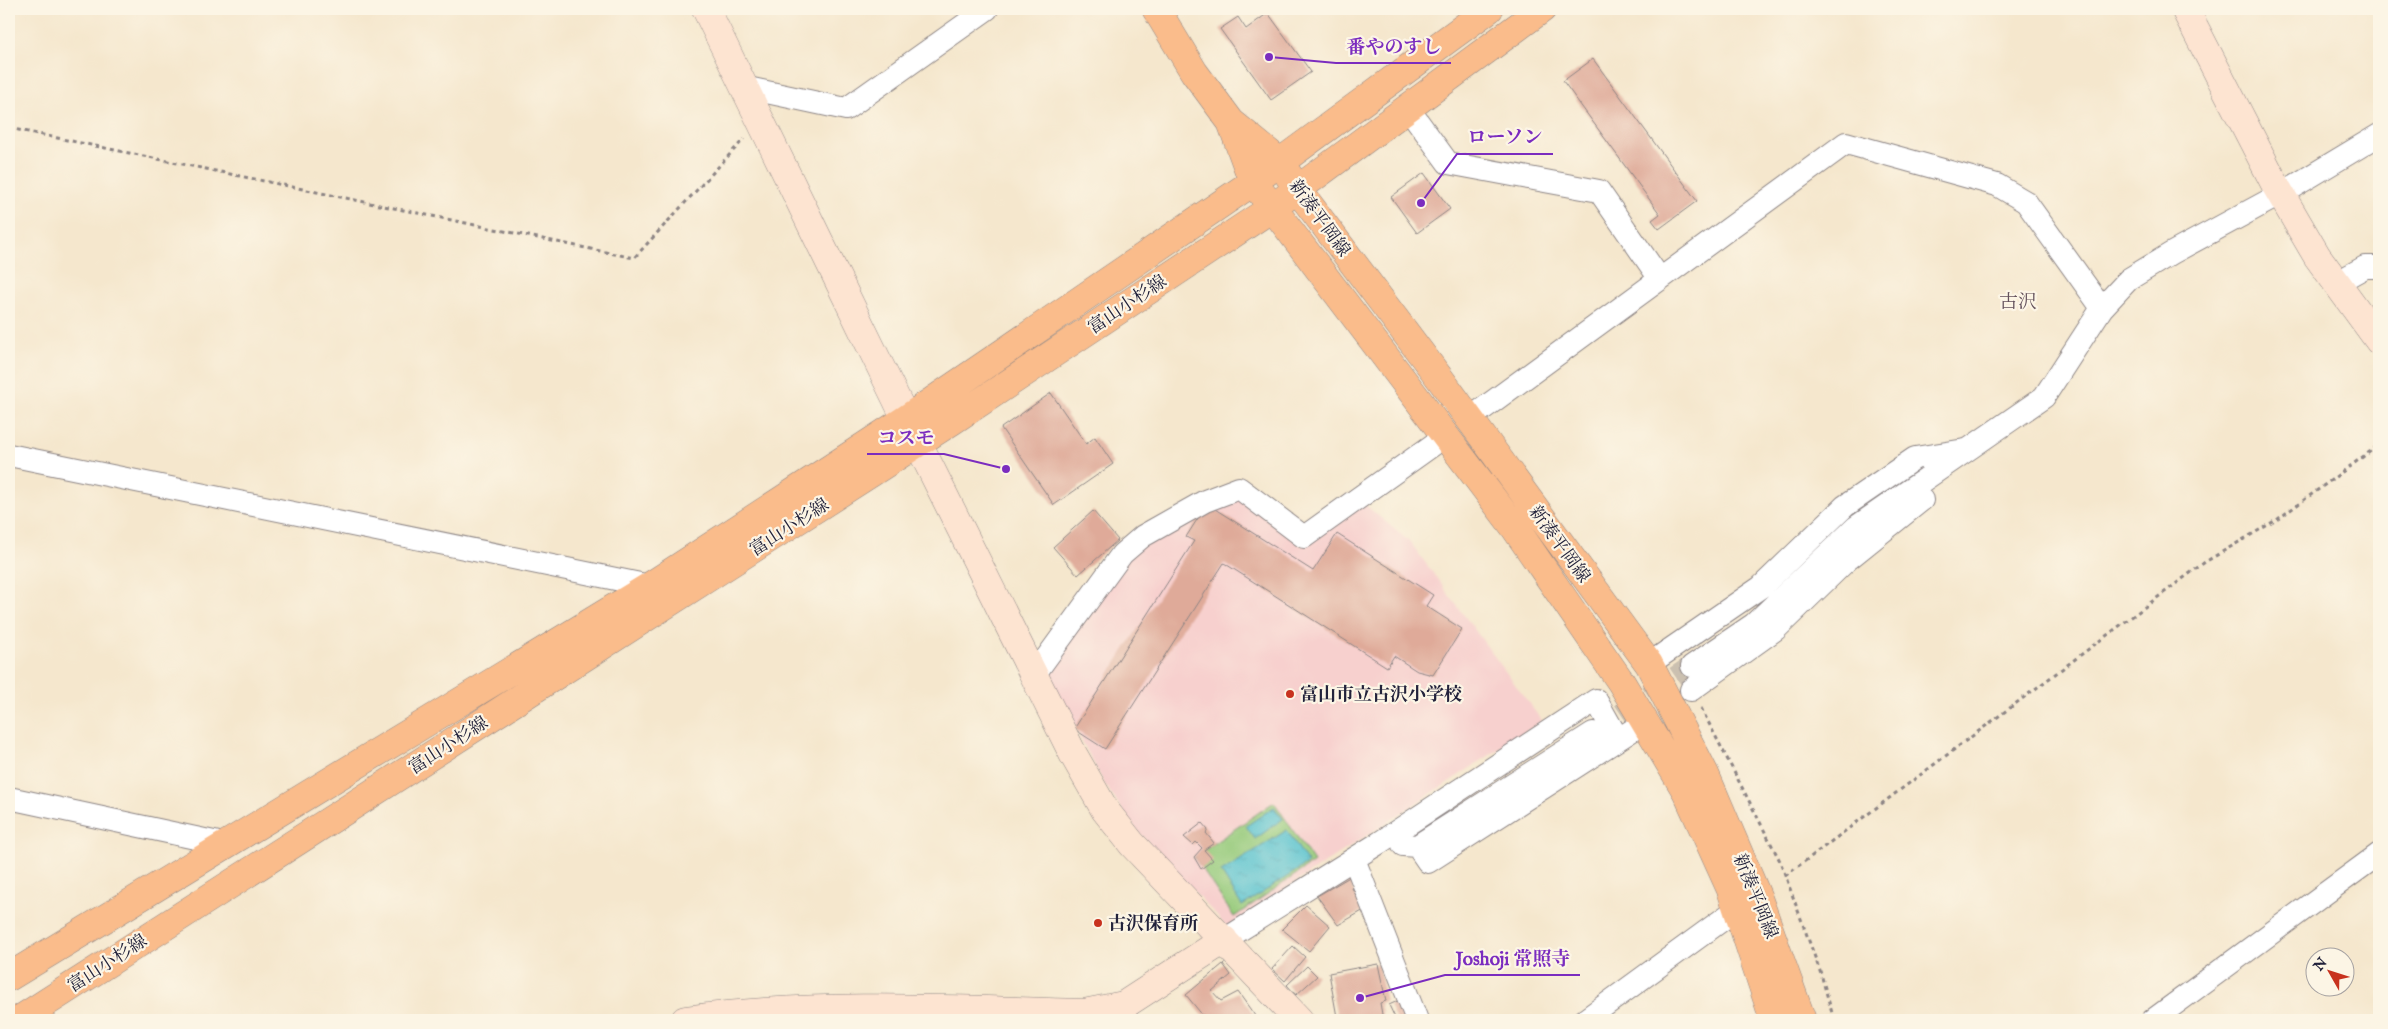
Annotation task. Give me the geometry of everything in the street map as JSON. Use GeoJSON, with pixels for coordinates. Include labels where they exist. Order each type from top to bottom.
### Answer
{"type":"FeatureCollection","features":[{"type":"Feature","properties":{"kind":"main road","name":"新湊平岡線"},"geometry":{"type":"LineString","coordinates":[[1156,9],[1194,72],[1231,122],[1280,162],[1298,190],[1649,664],[1705,774],[1755,889],[1802,1020]]}},
{"type":"Feature","properties":{"kind":"main road","name":"富山小杉線"},"geometry":{"type":"LineString","coordinates":[[19,1020],[912,431],[1489,9]]}},
{"type":"Feature","properties":{"kind":"main road","name":"富山小杉線"},"geometry":{"type":"LineString","coordinates":[[9,977],[650,586],[912,431],[1272,208],[1542,9]]}},
{"type":"Feature","properties":{"kind":"main road","name":"新湊平岡線"},"geometry":{"type":"LineString","coordinates":[[1231,122],[1253,182],[1514,528],[1621,682],[1686,791],[1731,890],[1774,1020]]}},
{"type":"Feature","properties":{"kind":"street"},"geometry":{"type":"LineString","coordinates":[[706,9],[759,122],[912,431],[1073,754],[1105,810],[1132,844],[1299,1020]]}},
{"type":"Feature","properties":{"kind":"street"},"geometry":{"type":"LineString","coordinates":[[743,87],[846,109],[987,9]]}},
{"type":"Feature","properties":{"kind":"street"},"geometry":{"type":"LineString","coordinates":[[2185,9],[2281,194],[2317,256],[2379,342]]}},
{"type":"Feature","properties":{"kind":"street"},"geometry":{"type":"LineString","coordinates":[[1408,108],[1448,163],[1599,191],[1660,279]]}},
{"type":"Feature","properties":{"kind":"street"},"geometry":{"type":"LineString","coordinates":[[1692,666],[1754,624],[1856,527],[2044,397],[2102,308],[2129,279],[2172,253],[2281,194],[2379,135]]}},
{"type":"Feature","properties":{"kind":"street"},"geometry":{"type":"LineString","coordinates":[[1469,419],[1846,143],[1997,185],[2026,202],[2102,308]]}},
{"type":"Feature","properties":{"kind":"street"},"geometry":{"type":"LineString","coordinates":[[2336,283],[2366,267],[2379,266]]}},
{"type":"Feature","properties":{"kind":"street"},"geometry":{"type":"LineString","coordinates":[[1034,675],[1122,554],[1143,536],[1205,501],[1239,488],[1304,537],[1444,437]]}},
{"type":"Feature","properties":{"kind":"street"},"geometry":{"type":"LineString","coordinates":[[1649,664],[1761,587],[1845,506],[1915,458],[1971,449]]}},
{"type":"Feature","properties":{"kind":"street"},"geometry":{"type":"LineString","coordinates":[[1692,690],[1776,629],[1846,561],[1901,515],[1938,489],[1971,449]]}},
{"type":"Feature","properties":{"kind":"street"},"geometry":{"type":"LineString","coordinates":[[9,455],[650,586]]}},
{"type":"Feature","properties":{"kind":"street"},"geometry":{"type":"LineString","coordinates":[[685,1020],[807,1010],[1084,1012],[1106,1010],[1124,1005],[1379,843],[1596,700],[1618,738]]}},
{"type":"Feature","properties":{"kind":"street"},"geometry":{"type":"LineString","coordinates":[[1417,846],[1428,862],[1645,722]]}},
{"type":"Feature","properties":{"kind":"street"},"geometry":{"type":"LineString","coordinates":[[1379,843],[1417,846],[1593,733]]}},
{"type":"Feature","properties":{"kind":"street"},"geometry":{"type":"LineString","coordinates":[[9,798],[228,844]]}},
{"type":"Feature","properties":{"kind":"street"},"geometry":{"type":"LineString","coordinates":[[2153,1020],[2379,854]]}},
{"type":"Feature","properties":{"kind":"street"},"geometry":{"type":"LineString","coordinates":[[1354,859],[1417,1020]]}},
{"type":"Feature","properties":{"kind":"street"},"geometry":{"type":"LineString","coordinates":[[1585,1020],[1737,909]]}},
{"type":"Feature","properties":{"kind":"path"},"geometry":{"type":"LineString","coordinates":[[9,128],[634,258],[759,122]]}},
{"type":"Feature","properties":{"kind":"path"},"geometry":{"type":"LineString","coordinates":[[1786,876],[2205,562],[2278,519],[2379,445]]}},
{"type":"Feature","properties":{"kind":"path"},"geometry":{"type":"LineString","coordinates":[[1692,690],[1734,767],[1780,860],[1834,1020]]}},
{"type":"Feature","properties":{"kind":"shaded area","name":"富山市立古沢小学校"},"geometry":{"type":"Polygon","coordinates":[[[1234,494],[1302,546],[1364,504],[1410,542],[1542,721],[1227,927],[1136,829],[1105,785],[1044,668],[1137,543],[1234,494]]]}},
{"type":"Feature","properties":{"kind":"green space"},"geometry":{"type":"Polygon","coordinates":[[[1274,802],[1314,862],[1234,917],[1194,857],[1274,802]]]}},
{"type":"Feature","properties":{"kind":"water"},"geometry":{"type":"Polygon","coordinates":[[[1274,807],[1283,819],[1255,839],[1246,826],[1274,807]]]}},
{"type":"Feature","properties":{"kind":"water"},"geometry":{"type":"Polygon","coordinates":[[[1287,830],[1308,863],[1242,906],[1221,872],[1287,830]]]}},
{"type":"Feature","properties":{"kind":"building"},"geometry":{"type":"Polygon","coordinates":[[[1268,13],[1311,72],[1271,100],[1220,29],[1238,17],[1246,29],[1268,13]]]}},
{"type":"Feature","properties":{"kind":"building"},"geometry":{"type":"Polygon","coordinates":[[[1593,59],[1697,201],[1659,229],[1652,220],[1660,214],[1563,81],[1593,59]]]}},
{"type":"Feature","properties":{"kind":"building"},"geometry":{"type":"Polygon","coordinates":[[[1424,173],[1450,209],[1417,233],[1391,197],[1424,173]]]}},
{"type":"Feature","properties":{"kind":"building"},"geometry":{"type":"Polygon","coordinates":[[[1051,393],[1086,444],[1095,437],[1113,464],[1054,505],[1001,428],[1051,393]]]}},
{"type":"Feature","properties":{"kind":"building"},"geometry":{"type":"Polygon","coordinates":[[[1207,504],[1313,571],[1337,534],[1433,595],[1426,606],[1462,629],[1433,675],[1417,671],[1394,656],[1387,667],[1224,563],[1105,749],[1074,729],[1194,541],[1186,537],[1207,504]]]}},
{"type":"Feature","properties":{"kind":"building"},"geometry":{"type":"Polygon","coordinates":[[[1093,511],[1118,540],[1078,575],[1053,547],[1093,511]]]}},
{"type":"Feature","properties":{"kind":"building"},"geometry":{"type":"Polygon","coordinates":[[[1202,823],[1208,830],[1206,833],[1214,843],[1204,850],[1213,860],[1201,869],[1194,857],[1202,848],[1196,842],[1193,845],[1184,837],[1202,823]]]}},
{"type":"Feature","properties":{"kind":"building"},"geometry":{"type":"Polygon","coordinates":[[[1353,875],[1357,884],[1352,888],[1364,910],[1338,925],[1317,896],[1353,875]]]}},
{"type":"Feature","properties":{"kind":"building"},"geometry":{"type":"Polygon","coordinates":[[[1306,905],[1330,926],[1309,951],[1282,929],[1306,905]]]}},
{"type":"Feature","properties":{"kind":"building"},"geometry":{"type":"Polygon","coordinates":[[[1293,946],[1305,957],[1285,981],[1272,969],[1293,946]]]}},
{"type":"Feature","properties":{"kind":"building"},"geometry":{"type":"Polygon","coordinates":[[[1223,964],[1231,975],[1212,991],[1221,1001],[1238,992],[1258,1020],[1201,1020],[1204,1017],[1186,995],[1223,964]]]}},
{"type":"Feature","properties":{"kind":"building"},"geometry":{"type":"Polygon","coordinates":[[[1378,964],[1386,1001],[1380,1003],[1383,1020],[1327,1020],[1326,1017],[1337,1017],[1329,973],[1378,964]]]}},
{"type":"Feature","properties":{"kind":"building"},"geometry":{"type":"Polygon","coordinates":[[[1307,966],[1317,976],[1296,995],[1287,985],[1307,966]]]}},
{"type":"Feature","properties":{"kind":"building"},"geometry":{"type":"Polygon","coordinates":[[[1402,999],[1410,1020],[1396,1020],[1389,1005],[1402,999]]]}},
{"type":"Feature","properties":{"kind":"tunnel"},"geometry":{"type":"LineString","coordinates":[[1594,733],[1692,666]]}},
{"type":"Feature","properties":{"kind":"place","name":"番やのすし"},"geometry":{"type":"Point","coordinates":[1269,57]}},
{"type":"Feature","properties":{"kind":"place","name":"ローソン"},"geometry":{"type":"Point","coordinates":[1421,203]}},
{"type":"Feature","properties":{"kind":"place","name":"コスモ"},"geometry":{"type":"Point","coordinates":[1006,469]}},
{"type":"Feature","properties":{"kind":"place","name":"富山市立古沢小学校"},"geometry":{"type":"Point","coordinates":[1290,694]}},
{"type":"Feature","properties":{"kind":"place","name":"古沢保育所"},"geometry":{"type":"Point","coordinates":[1098,923]}},
{"type":"Feature","properties":{"kind":"place","name":"Joshoji 常照寺"},"geometry":{"type":"Point","coordinates":[1360,998]}},
{"type":"Feature","properties":{"kind":"district","name":"古沢"},"geometry":{"type":"Point","coordinates":[2018,301]}}]}
